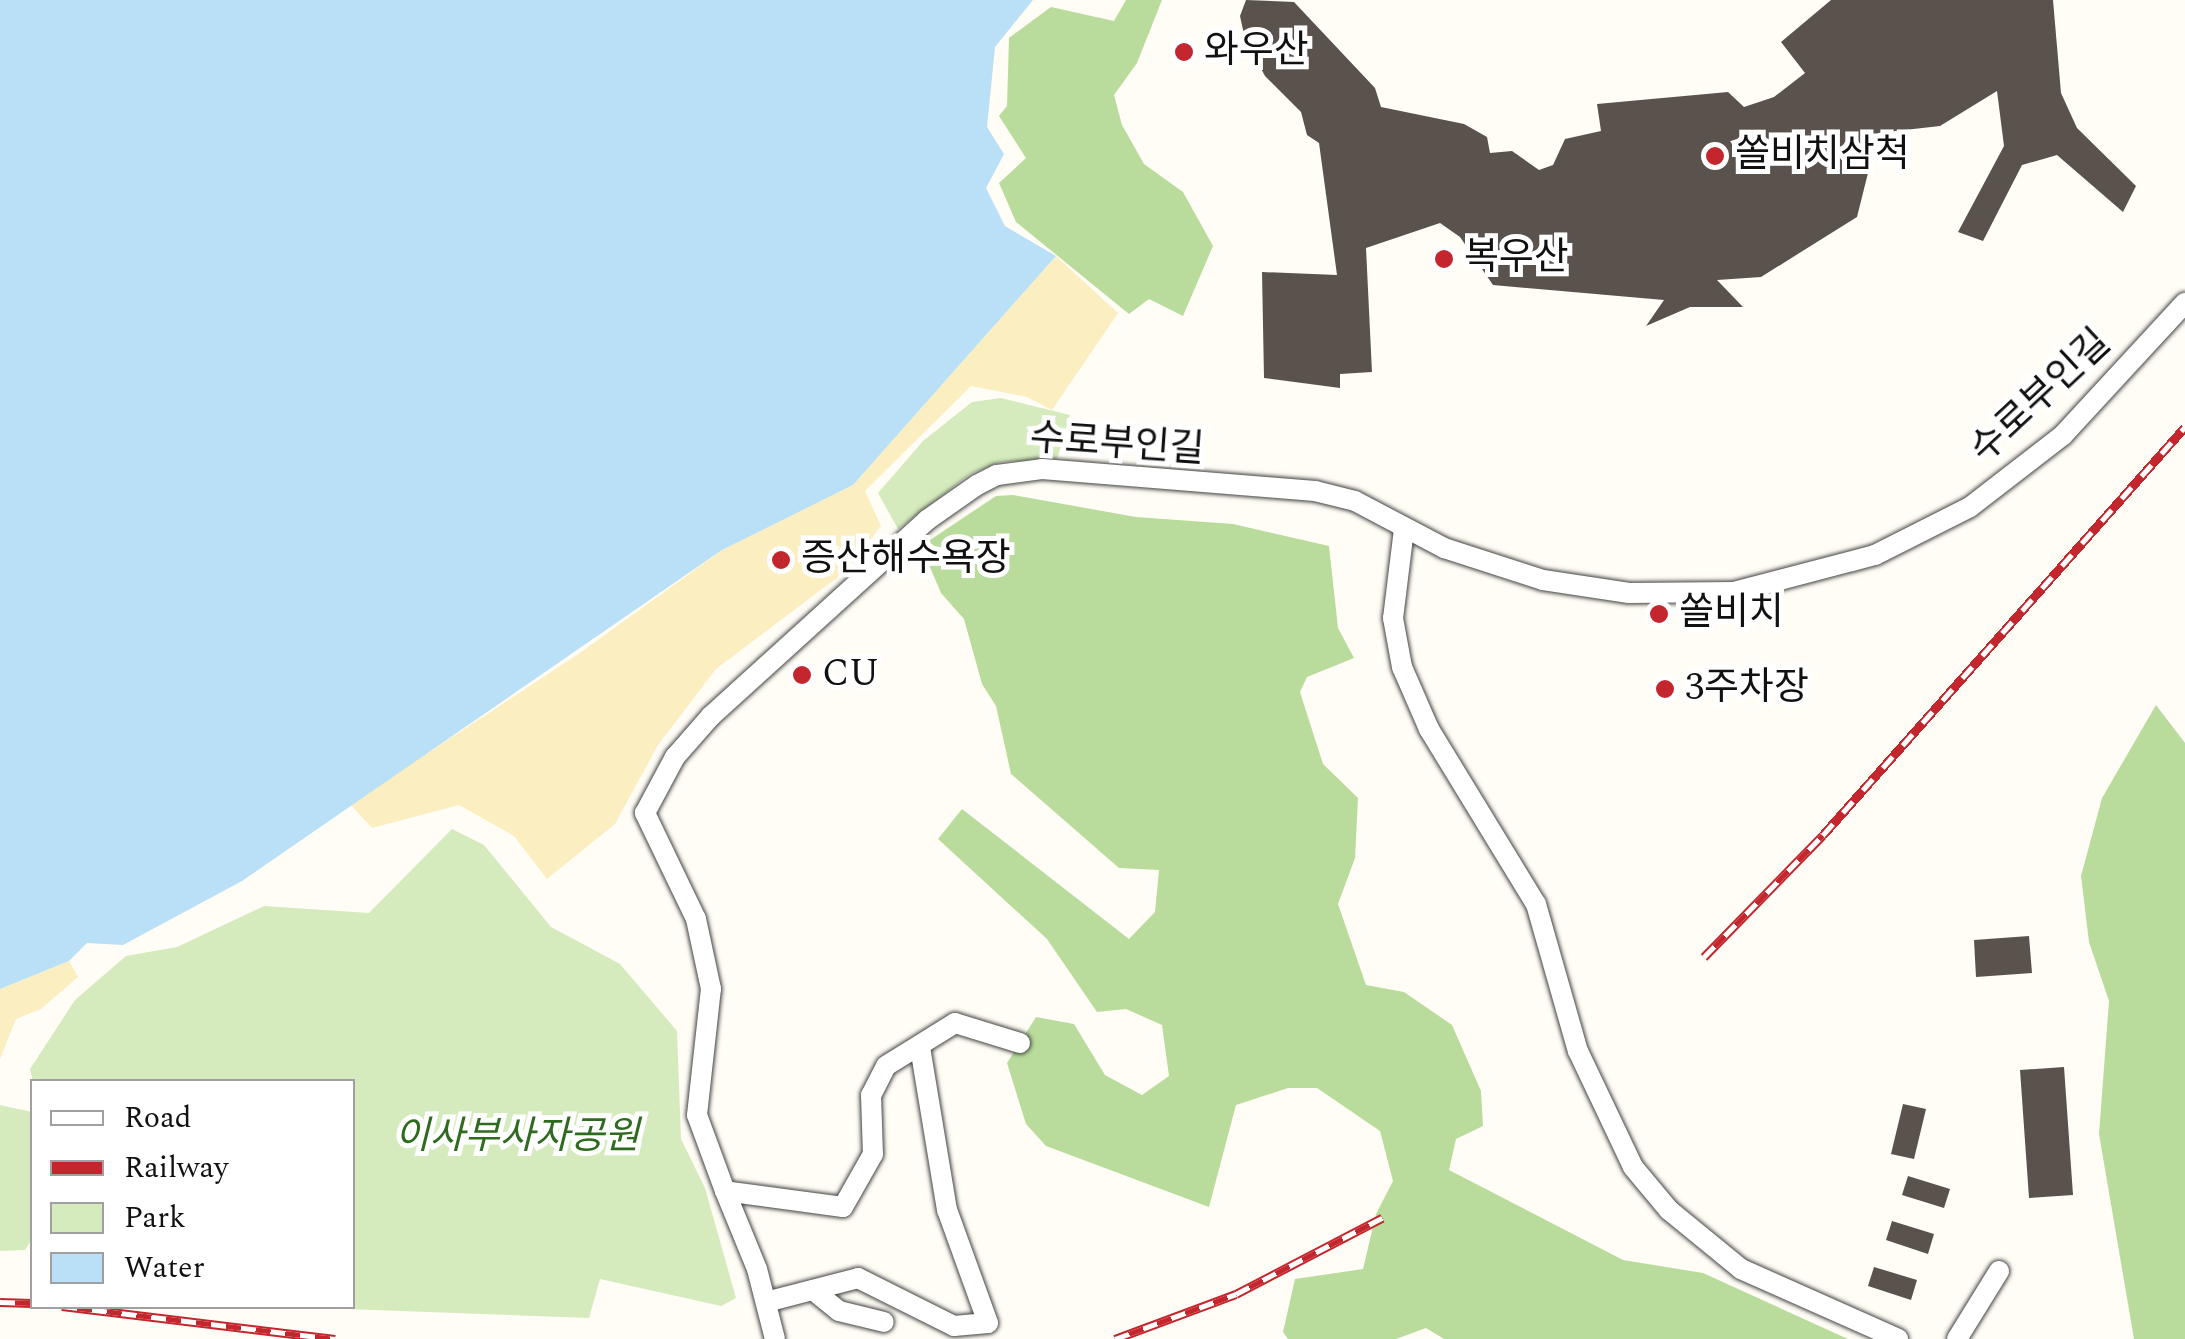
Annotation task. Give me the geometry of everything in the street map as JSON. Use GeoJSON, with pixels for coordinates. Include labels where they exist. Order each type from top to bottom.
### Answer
{"type":"FeatureCollection","features":[{"type":"Feature","properties":{"kind":"street","name":"수로부인길"},"geometry":{"type":"LineString","coordinates":[[725,1191],[696,1115],[710,989],[696,919],[645,813],[675,758],[711,716],[927,520],[998,474],[1066,470],[1316,490],[1354,501],[1404,529],[1508,572],[1598,590],[1698,594],[1807,576],[1913,540],[2034,462],[2185,302]]}},
{"type":"Feature","properties":{"kind":"street"},"geometry":{"type":"LineString","coordinates":[[1404,529],[1393,618],[1407,681],[1429,730],[1536,904],[1578,1052],[1633,1167],[1668,1210],[1742,1269],[1898,1339]]}},
{"type":"Feature","properties":{"kind":"street"},"geometry":{"type":"LineString","coordinates":[[775,1339],[766,1302],[725,1191],[843,1207],[872,1154],[872,1095],[886,1066],[955,1023],[1020,1043]]}},
{"type":"Feature","properties":{"kind":"street"},"geometry":{"type":"LineString","coordinates":[[766,1302],[858,1278],[954,1326],[988,1323],[947,1210],[920,1047]]}},
{"type":"Feature","properties":{"kind":"street"},"geometry":{"type":"LineString","coordinates":[[1956,1339],[1999,1272]]}},
{"type":"Feature","properties":{"kind":"street"},"geometry":{"type":"LineString","coordinates":[[813,1290],[839,1310],[884,1322]]}},
{"type":"Feature","properties":{"kind":"green space"},"geometry":{"type":"Polygon","coordinates":[[[1126,0],[1162,0],[1137,63],[1114,95],[1122,125],[1144,164],[1183,192],[1213,246],[1183,316],[1149,299],[1129,314],[1016,222],[999,183],[1026,158],[999,116],[1007,106],[1009,38],[1051,7],[1114,21],[1126,0]]]}},
{"type":"Feature","properties":{"kind":"green space"},"geometry":{"type":"Polygon","coordinates":[[[1001,398],[1070,415],[1057,459],[1000,462],[970,474],[898,529],[878,493],[923,441],[972,402],[1001,398]]]}},
{"type":"Feature","properties":{"kind":"green space"},"geometry":{"type":"Polygon","coordinates":[[[1013,495],[1136,517],[1233,524],[1329,546],[1338,628],[1354,658],[1307,677],[1300,692],[1323,764],[1358,798],[1355,858],[1338,904],[1366,985],[1404,992],[1452,1025],[1481,1091],[1483,1126],[1456,1139],[1449,1170],[1623,1260],[1703,1273],[1848,1339],[1444,1339],[1426,1328],[1396,1339],[1288,1339],[1283,1332],[1295,1279],[1363,1269],[1376,1214],[1393,1181],[1380,1131],[1317,1088],[1288,1088],[1236,1105],[1209,1207],[1046,1146],[1026,1124],[1007,1063],[1036,1017],[1074,1024],[1105,1075],[1142,1095],[1169,1076],[1162,1025],[1126,1009],[1097,1012],[1047,939],[938,839],[962,809],[1129,939],[1155,912],[1159,870],[1119,868],[1011,774],[996,706],[982,684],[964,619],[941,593],[921,546],[996,496],[1013,495]]]}},
{"type":"Feature","properties":{"kind":"green space"},"geometry":{"type":"Polygon","coordinates":[[[2156,705],[2185,743],[2185,1339],[2134,1339],[2099,1134],[2109,1001],[2089,942],[2081,876],[2102,798],[2156,705]]]}},
{"type":"Feature","properties":{"kind":"green space","name":"이사부사자공원"},"geometry":{"type":"Polygon","coordinates":[[[452,829],[484,845],[551,927],[620,964],[677,1031],[681,1139],[705,1188],[736,1298],[721,1306],[600,1279],[589,1318],[345,1309],[355,1309],[355,1079],[32,1079],[30,1069],[75,1000],[126,956],[177,947],[264,906],[369,913],[452,829]]]}},
{"type":"Feature","properties":{"kind":"green space"},"geometry":{"type":"Polygon","coordinates":[[[0,1105],[30,1112],[30,1242],[25,1250],[0,1251],[0,1105]]]}},
{"type":"Feature","properties":{"kind":"sand","name":"증산해수욕장"},"geometry":{"type":"Polygon","coordinates":[[[1056,256],[1118,313],[1052,410],[1027,397],[971,386],[865,491],[881,526],[846,571],[716,669],[658,745],[615,824],[547,879],[514,836],[459,805],[372,828],[350,804],[580,653],[722,550],[853,485],[1056,256]]]}},
{"type":"Feature","properties":{"kind":"sand"},"geometry":{"type":"Polygon","coordinates":[[[69,961],[78,977],[41,1009],[16,1019],[0,1059],[0,989],[69,961]]]}},
{"type":"Feature","properties":{"kind":"water"},"geometry":{"type":"Polygon","coordinates":[[[0,0],[1033,0],[995,47],[987,127],[1004,154],[986,188],[1005,226],[1056,256],[853,485],[722,550],[242,881],[123,945],[87,943],[69,961],[0,989],[0,0]]]}},
{"type":"Feature","properties":{"kind":"building","name":"쏠비치삼척"},"geometry":{"type":"Polygon","coordinates":[[[1246,0],[1294,2],[1375,88],[1381,107],[1464,124],[1487,137],[1490,153],[1512,151],[1539,170],[1553,165],[1565,139],[1601,131],[1597,104],[1728,92],[1744,107],[1774,97],[1805,73],[1781,42],[1831,0],[2053,0],[2061,93],[2077,128],[2136,186],[2123,212],[2057,155],[2022,165],[1983,241],[1958,232],[2004,146],[1997,91],[1940,126],[1878,133],[1857,217],[1761,277],[1717,280],[1743,307],[1690,307],[1646,326],[1664,300],[1493,285],[1460,237],[1440,223],[1366,248],[1372,372],[1340,374],[1340,388],[1264,378],[1262,272],[1337,275],[1319,143],[1307,135],[1301,112],[1265,76],[1245,39],[1240,16],[1246,0]]]}},
{"type":"Feature","properties":{"kind":"building"},"geometry":{"type":"Polygon","coordinates":[[[2029,936],[2032,973],[1976,977],[1974,940],[2029,936]]]}},
{"type":"Feature","properties":{"kind":"building"},"geometry":{"type":"Polygon","coordinates":[[[2064,1067],[2073,1195],[2029,1198],[2020,1070],[2064,1067]]]}},
{"type":"Feature","properties":{"kind":"building"},"geometry":{"type":"Polygon","coordinates":[[[1903,1104],[1926,1109],[1914,1159],[1891,1154],[1903,1104]]]}},
{"type":"Feature","properties":{"kind":"building"},"geometry":{"type":"Polygon","coordinates":[[[1908,1176],[1950,1189],[1944,1208],[1902,1195],[1908,1176]]]}},
{"type":"Feature","properties":{"kind":"building"},"geometry":{"type":"Polygon","coordinates":[[[1892,1221],[1934,1234],[1928,1254],[1886,1240],[1892,1221]]]}},
{"type":"Feature","properties":{"kind":"building"},"geometry":{"type":"Polygon","coordinates":[[[1874,1267],[1917,1280],[1911,1300],[1868,1286],[1874,1267]]]}},
{"type":"Feature","properties":{"kind":"railway"},"geometry":{"type":"LineString","coordinates":[[1704,957],[1823,835],[2185,427]]}},
{"type":"Feature","properties":{"kind":"railway"},"geometry":{"type":"LineString","coordinates":[[1115,1339],[1236,1294],[1382,1218]]}},
{"type":"Feature","properties":{"kind":"railway"},"geometry":{"type":"LineString","coordinates":[[0,1302],[30,1303]]}},
{"type":"Feature","properties":{"kind":"railway"},"geometry":{"type":"LineString","coordinates":[[87,1309],[335,1339]]}},
{"type":"Feature","properties":{"kind":"place","name":"와우산"},"geometry":{"type":"Point","coordinates":[1184,52]}},
{"type":"Feature","properties":{"kind":"place","name":"쏠비치삼척"},"geometry":{"type":"Point","coordinates":[1715,156]}},
{"type":"Feature","properties":{"kind":"place","name":"복우산"},"geometry":{"type":"Point","coordinates":[1444,259]}},
{"type":"Feature","properties":{"kind":"place","name":"증산해수욕장"},"geometry":{"type":"Point","coordinates":[781,560]}},
{"type":"Feature","properties":{"kind":"place","name":"쏠비치"},"geometry":{"type":"Point","coordinates":[1659,614]}},
{"type":"Feature","properties":{"kind":"place","name":"CU"},"geometry":{"type":"Point","coordinates":[802,675]}},
{"type":"Feature","properties":{"kind":"place","name":"3주차장"},"geometry":{"type":"Point","coordinates":[1665,689]}}]}
